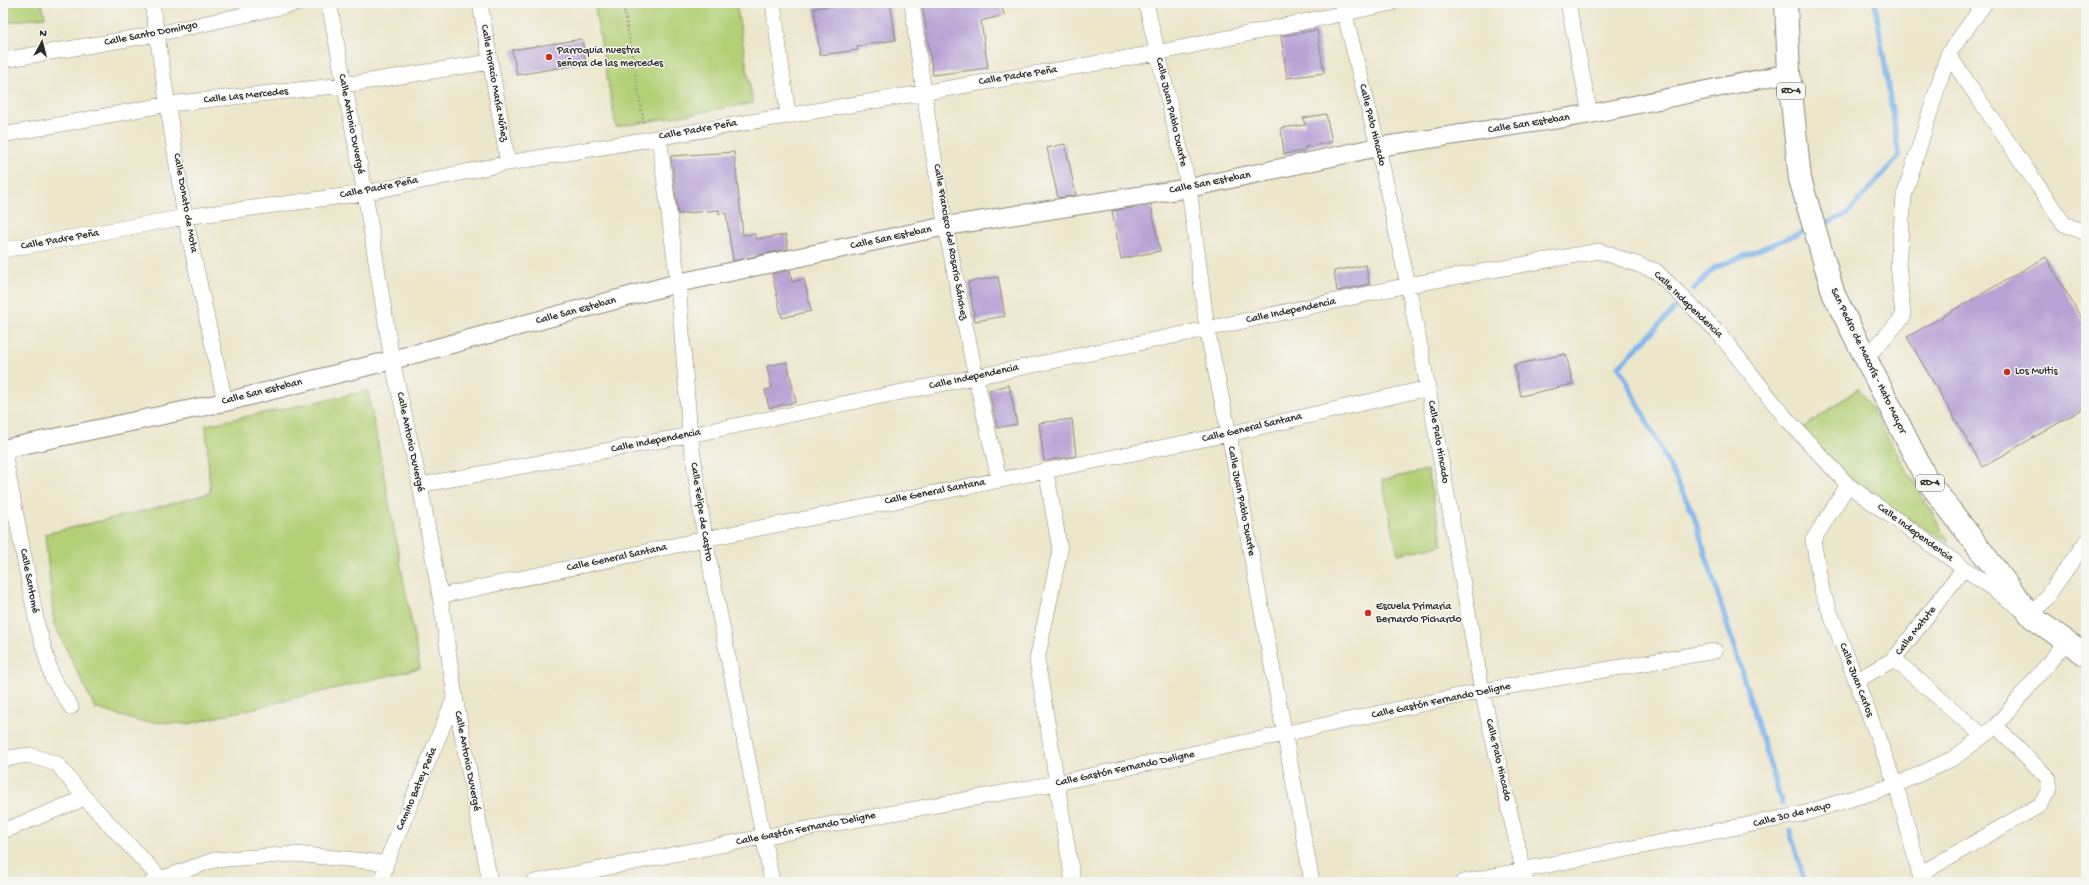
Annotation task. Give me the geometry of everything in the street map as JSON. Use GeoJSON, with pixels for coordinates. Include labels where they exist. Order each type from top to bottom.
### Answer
{"type":"FeatureCollection","features":[{"type":"Feature","properties":{"kind":"main road","name":"San Pedro de Macorís - Hato Mayor"},"geometry":{"type":"LineString","coordinates":[[1786,3],[1789,73],[1800,179],[1834,295],[1927,480],[2032,617],[2086,655]]}},
{"type":"Feature","properties":{"kind":"street","name":"Calle Donato de Mota"},"geometry":{"type":"LineString","coordinates":[[152,3],[169,104],[185,217],[225,402]]}},
{"type":"Feature","properties":{"kind":"street","name":"Calle Santo Domingo"},"geometry":{"type":"LineString","coordinates":[[3,60],[157,34],[298,3]]}},
{"type":"Feature","properties":{"kind":"street","name":"Calle Antonio Duvergé"},"geometry":{"type":"LineString","coordinates":[[329,3],[365,193],[392,360],[420,486],[440,596],[455,697],[490,882]]}},
{"type":"Feature","properties":{"kind":"street","name":"Calle Horacio María Núñez"},"geometry":{"type":"LineString","coordinates":[[480,3],[508,162]]}},
{"type":"Feature","properties":{"kind":"street"},"geometry":{"type":"LineString","coordinates":[[773,3],[788,115]]}},
{"type":"Feature","properties":{"kind":"street","name":"Calle Francisco del Rosario Sánchez"},"geometry":{"type":"LineString","coordinates":[[912,3],[923,92],[946,226],[975,377],[999,479]]}},
{"type":"Feature","properties":{"kind":"street","name":"Calle Juan Pablo Duarte"},"geometry":{"type":"LineString","coordinates":[[1146,3],[1190,188],[1207,329],[1312,882]]}},
{"type":"Feature","properties":{"kind":"street","name":"Calle Padre Peña"},"geometry":{"type":"LineString","coordinates":[[3,250],[185,217],[365,193],[508,162],[1157,54],[1343,8],[1392,3]]}},
{"type":"Feature","properties":{"kind":"street"},"geometry":{"type":"LineString","coordinates":[[1568,3],[1590,114]]}},
{"type":"Feature","properties":{"kind":"street"},"geometry":{"type":"LineString","coordinates":[[1866,358],[1903,317],[1898,263],[1904,196],[1948,54],[1985,3]]}},
{"type":"Feature","properties":{"kind":"street","name":"Calle Palo Hincado"},"geometry":{"type":"LineString","coordinates":[[1343,8],[1378,147],[1408,285],[1428,388],[1482,691],[1525,876]]}},
{"type":"Feature","properties":{"kind":"street"},"geometry":{"type":"LineString","coordinates":[[1948,54],[2064,224],[2086,232]]}},
{"type":"Feature","properties":{"kind":"street","name":"Calle Las Mercedes"},"geometry":{"type":"LineString","coordinates":[[3,135],[169,104],[344,86],[490,62]]}},
{"type":"Feature","properties":{"kind":"street","name":"Calle San Esteban"},"geometry":{"type":"LineString","coordinates":[[3,449],[225,402],[392,360],[678,283],[946,226],[1190,188],[1378,147],[1590,114],[1789,73]]}},
{"type":"Feature","properties":{"kind":"street","name":"Calle Felipe de Castro"},"geometry":{"type":"LineString","coordinates":[[653,138],[678,283],[690,434],[704,538],[772,882]]}},
{"type":"Feature","properties":{"kind":"street","name":"Calle Independencia"},"geometry":{"type":"LineString","coordinates":[[420,486],[975,377],[1207,329],[1408,285],[1599,252],[1656,271],[1717,331],[1785,417],[1848,485],[2032,617]]}},
{"type":"Feature","properties":{"kind":"street","name":"Calle General Santana"},"geometry":{"type":"LineString","coordinates":[[440,596],[704,538],[1228,434],[1428,388]]}},
{"type":"Feature","properties":{"kind":"street","name":"Calle Santomé"},"geometry":{"type":"LineString","coordinates":[[3,449],[38,624],[52,677],[71,707]]}},
{"type":"Feature","properties":{"kind":"street"},"geometry":{"type":"LineString","coordinates":[[1046,470],[1060,550],[1038,660],[1073,882]]}},
{"type":"Feature","properties":{"kind":"street","name":"Calle Juan Carlos"},"geometry":{"type":"LineString","coordinates":[[1848,485],[1813,540],[1822,590],[1896,785],[1921,878]]}},
{"type":"Feature","properties":{"kind":"street"},"geometry":{"type":"LineString","coordinates":[[2032,617],[2086,542]]}},
{"type":"Feature","properties":{"kind":"street","name":"Calle Matute"},"geometry":{"type":"LineString","coordinates":[[1856,681],[1894,659],[1964,568]]}},
{"type":"Feature","properties":{"kind":"street","name":"Calle 30 de Mayo"},"geometry":{"type":"LineString","coordinates":[[1463,882],[1525,876],[1802,814],[1896,785],[1954,758],[1996,726],[2067,641]]}},
{"type":"Feature","properties":{"kind":"street","name":"Calle Gastón Fernando Deligne"},"geometry":{"type":"LineString","coordinates":[[534,882],[762,836],[1057,783],[1285,735],[1482,691],[1715,652]]}},
{"type":"Feature","properties":{"kind":"street"},"geometry":{"type":"LineString","coordinates":[[1894,659],[1983,736]]}},
{"type":"Feature","properties":{"kind":"street","name":"Camino Batey Peña"},"geometry":{"type":"LineString","coordinates":[[382,882],[386,863],[455,697]]}},
{"type":"Feature","properties":{"kind":"street"},"geometry":{"type":"LineString","coordinates":[[1921,878],[2040,805],[2049,791],[2049,779],[1996,726]]}},
{"type":"Feature","properties":{"kind":"street"},"geometry":{"type":"LineString","coordinates":[[3,759],[29,755],[57,764],[156,880],[214,860],[295,854],[386,863]]}},
{"type":"Feature","properties":{"kind":"street"},"geometry":{"type":"LineString","coordinates":[[3,830],[85,798]]}},
{"type":"Feature","properties":{"kind":"path"},"geometry":{"type":"LineString","coordinates":[[623,3],[653,138]]}},
{"type":"Feature","properties":{"kind":"green space"},"geometry":{"type":"Polygon","coordinates":[[[3,3],[42,3],[45,17],[5,23],[3,3]]]}},
{"type":"Feature","properties":{"kind":"green space"},"geometry":{"type":"Polygon","coordinates":[[[594,3],[736,3],[753,103],[616,127],[594,3]]]}},
{"type":"Feature","properties":{"kind":"green space"},"geometry":{"type":"Polygon","coordinates":[[[1859,388],[1949,542],[1848,485],[1799,431],[1859,388]]]}},
{"type":"Feature","properties":{"kind":"green space"},"geometry":{"type":"Polygon","coordinates":[[[368,391],[420,668],[188,724],[137,721],[95,708],[54,624],[45,534],[151,509],[210,493],[206,425],[368,391]]]}},
{"type":"Feature","properties":{"kind":"green space"},"geometry":{"type":"Polygon","coordinates":[[[1427,470],[1443,545],[1398,554],[1382,480],[1427,470]]]}},
{"type":"Feature","properties":{"kind":"building"},"geometry":{"type":"Polygon","coordinates":[[[853,3],[890,3],[896,40],[857,46],[858,50],[820,55],[814,8],[853,3]]]}},
{"type":"Feature","properties":{"kind":"building"},"geometry":{"type":"Polygon","coordinates":[[[922,3],[1001,3],[1004,15],[981,21],[988,68],[933,75],[922,3]]]}},
{"type":"Feature","properties":{"kind":"building"},"geometry":{"type":"Polygon","coordinates":[[[1317,30],[1324,73],[1287,78],[1281,36],[1317,30]]]}},
{"type":"Feature","properties":{"kind":"building","name":"Parroquia nuestra señora de las mercedes"},"geometry":{"type":"Polygon","coordinates":[[[582,39],[586,63],[517,75],[512,50],[582,39]]]}},
{"type":"Feature","properties":{"kind":"building"},"geometry":{"type":"Polygon","coordinates":[[[1326,114],[1332,142],[1305,147],[1305,151],[1284,154],[1281,128],[1305,125],[1303,118],[1326,114]]]}},
{"type":"Feature","properties":{"kind":"building"},"geometry":{"type":"Polygon","coordinates":[[[1065,144],[1076,195],[1058,198],[1047,148],[1065,144]]]}},
{"type":"Feature","properties":{"kind":"building"},"geometry":{"type":"Polygon","coordinates":[[[734,152],[743,235],[755,234],[756,239],[786,235],[788,249],[733,261],[726,213],[719,214],[719,210],[678,214],[671,156],[734,152]]]}},
{"type":"Feature","properties":{"kind":"building"},"geometry":{"type":"Polygon","coordinates":[[[1151,205],[1160,251],[1121,259],[1112,211],[1151,205]]]}},
{"type":"Feature","properties":{"kind":"building","name":"Los Multis"},"geometry":{"type":"Polygon","coordinates":[[[2046,257],[2086,326],[2086,407],[1983,467],[1907,337],[2046,257]]]}},
{"type":"Feature","properties":{"kind":"building"},"geometry":{"type":"Polygon","coordinates":[[[1366,265],[1369,284],[1337,291],[1334,271],[1366,265]]]}},
{"type":"Feature","properties":{"kind":"building"},"geometry":{"type":"Polygon","coordinates":[[[790,270],[792,282],[804,279],[811,311],[782,318],[772,274],[790,270]]]}},
{"type":"Feature","properties":{"kind":"building"},"geometry":{"type":"Polygon","coordinates":[[[998,277],[1005,316],[975,321],[968,282],[998,277]]]}},
{"type":"Feature","properties":{"kind":"building"},"geometry":{"type":"Polygon","coordinates":[[[1566,354],[1573,384],[1521,396],[1514,365],[1566,354]]]}},
{"type":"Feature","properties":{"kind":"building"},"geometry":{"type":"Polygon","coordinates":[[[787,362],[796,402],[769,408],[765,390],[772,388],[767,366],[787,362]]]}},
{"type":"Feature","properties":{"kind":"building"},"geometry":{"type":"Polygon","coordinates":[[[1009,385],[1017,424],[997,428],[989,390],[1009,385]]]}},
{"type":"Feature","properties":{"kind":"building"},"geometry":{"type":"Polygon","coordinates":[[[1072,419],[1076,456],[1044,461],[1039,423],[1072,419]]]}},
{"type":"Feature","properties":{"kind":"waterway"},"geometry":{"type":"LineString","coordinates":[[1819,226],[1846,215],[1899,156],[1875,3]]}},
{"type":"Feature","properties":{"kind":"waterway"},"geometry":{"type":"LineString","coordinates":[[1694,289],[1714,268],[1810,229]]}},
{"type":"Feature","properties":{"kind":"waterway"},"geometry":{"type":"LineString","coordinates":[[1675,309],[1619,366],[1693,513],[1782,804]]}},
{"type":"Feature","properties":{"kind":"waterway"},"geometry":{"type":"LineString","coordinates":[[1790,831],[1805,882]]}},
{"type":"Feature","properties":{"kind":"place","name":"Parroquia nuestra señora de las mercedes"},"geometry":{"type":"Point","coordinates":[549,57]}},
{"type":"Feature","properties":{"kind":"place","name":"Los Multis"},"geometry":{"type":"Point","coordinates":[2007,372]}},
{"type":"Feature","properties":{"kind":"place","name":"Escuela Primaria Bernardo Pichardo"},"geometry":{"type":"Point","coordinates":[1368,613]}}]}
